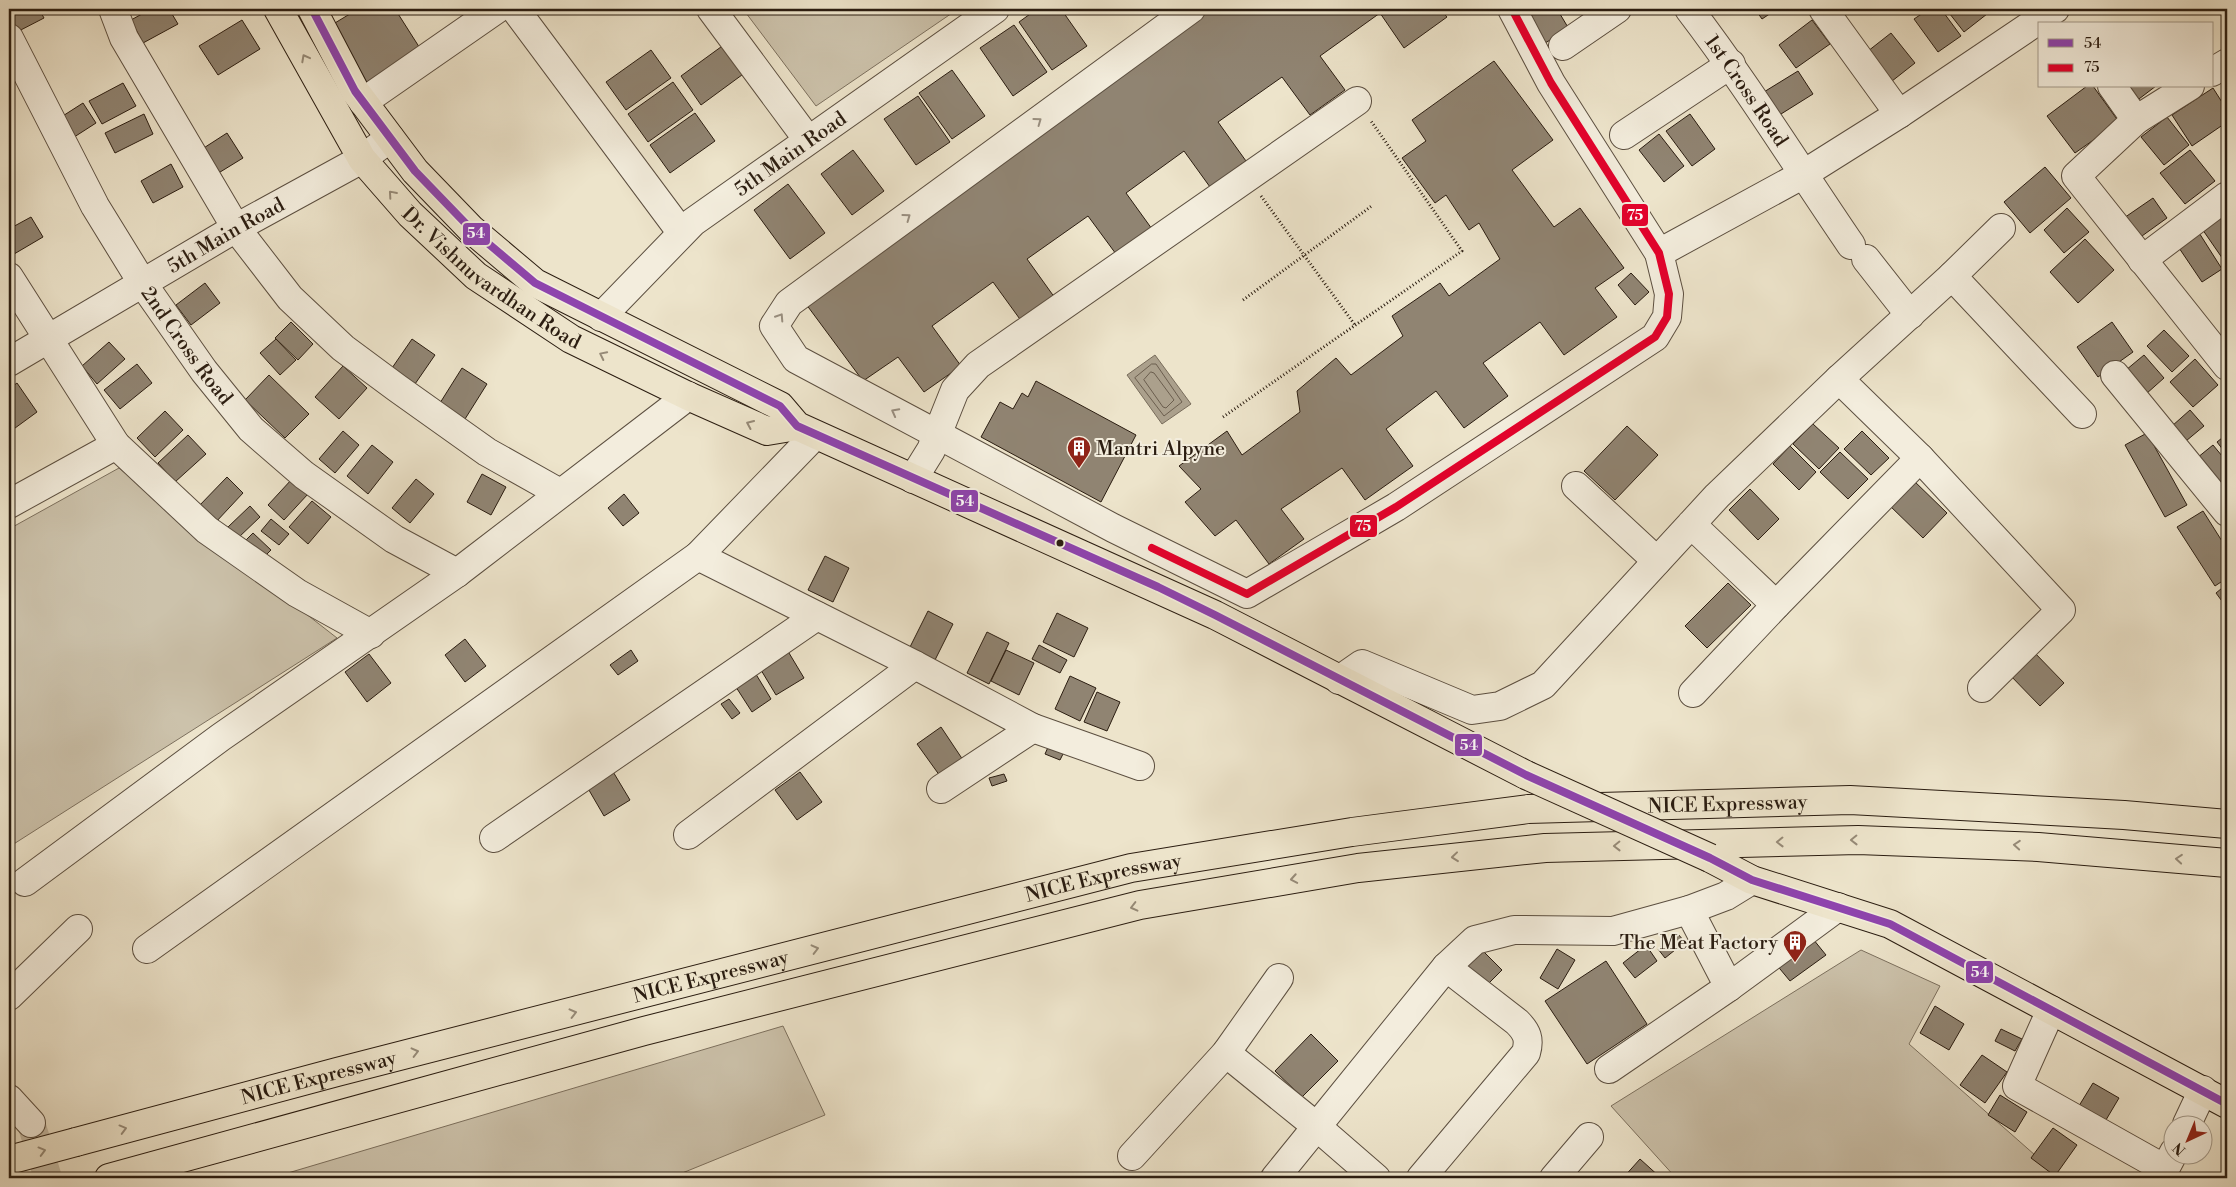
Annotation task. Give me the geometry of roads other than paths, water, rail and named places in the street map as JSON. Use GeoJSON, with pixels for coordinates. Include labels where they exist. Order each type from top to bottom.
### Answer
{"type":"FeatureCollection","features":[{"type":"Feature","properties":{"kind":"main road","name":"Dr. Vishnuvardhan Road"},"geometry":{"type":"LineString","coordinates":[[278,9],[362,159],[410,214],[476,276],[571,339],[688,396],[768,431],[806,431]]}},
{"type":"Feature","properties":{"kind":"main road","name":"Dr. Vishnuvardhan Road"},"geometry":{"type":"LineString","coordinates":[[312,9],[355,91],[415,171],[471,229],[535,284],[780,406],[806,431],[1215,614],[1339,680],[1526,775],[1710,858],[1752,880],[1890,924],[2227,1104]]}},
{"type":"Feature","properties":{"kind":"main road","name":"NICE Expressway"},"geometry":{"type":"LineString","coordinates":[[9,1160],[337,1072],[1131,868],[1352,832],[1528,809],[1850,800],[2124,815],[2227,824]]}},
{"type":"Feature","properties":{"kind":"main road","name":"NICE Expressway"},"geometry":{"type":"LineString","coordinates":[[109,1178],[635,1034],[1140,905],[1358,868],[1545,848],[1858,840],[2038,847],[2227,864]]}},
{"type":"Feature","properties":{"kind":"street"},"geometry":{"type":"LineString","coordinates":[[113,9],[124,38],[236,228],[290,298],[343,348],[487,452],[560,493]]}},
{"type":"Feature","properties":{"kind":"street"},"geometry":{"type":"LineString","coordinates":[[363,102],[497,9]]}},
{"type":"Feature","properties":{"kind":"street"},"geometry":{"type":"LineString","coordinates":[[515,9],[682,232]]}},
{"type":"Feature","properties":{"kind":"street"},"geometry":{"type":"LineString","coordinates":[[711,9],[808,140]]}},
{"type":"Feature","properties":{"kind":"street","name":"5th Main Road"},"geometry":{"type":"LineString","coordinates":[[601,317],[682,232],[808,140],[994,9]]}},
{"type":"Feature","properties":{"kind":"street"},"geometry":{"type":"LineString","coordinates":[[1191,9],[789,303],[774,326],[796,359],[1127,535],[1247,594],[1396,507],[1655,337],[1667,317],[1669,294],[1658,253],[1551,82],[1512,9]]}},
{"type":"Feature","properties":{"kind":"street"},"geometry":{"type":"LineString","coordinates":[[1563,46],[1617,9]]}},
{"type":"Feature","properties":{"kind":"street","name":"1st Cross Road"},"geometry":{"type":"LineString","coordinates":[[1689,9],[1731,64],[1802,175],[1859,252],[1910,315]]}},
{"type":"Feature","properties":{"kind":"street"},"geometry":{"type":"LineString","coordinates":[[1823,9],[1899,114]]}},
{"type":"Feature","properties":{"kind":"street"},"geometry":{"type":"LineString","coordinates":[[1658,253],[1802,175],[1899,114],[2057,9],[2067,22]]}},
{"type":"Feature","properties":{"kind":"street","name":"2nd Cross Road"},"geometry":{"type":"LineString","coordinates":[[9,38],[95,206],[143,284],[204,371],[251,429],[304,475],[394,539],[457,572]]}},
{"type":"Feature","properties":{"kind":"street"},"geometry":{"type":"LineString","coordinates":[[2214,71],[2227,63]]}},
{"type":"Feature","properties":{"kind":"street"},"geometry":{"type":"LineString","coordinates":[[1624,135],[1731,64]]}},
{"type":"Feature","properties":{"kind":"street"},"geometry":{"type":"LineString","coordinates":[[2113,88],[2136,120]]}},
{"type":"Feature","properties":{"kind":"street"},"geometry":{"type":"LineString","coordinates":[[2187,88],[2136,120],[2076,176],[2227,366]]}},
{"type":"Feature","properties":{"kind":"street"},"geometry":{"type":"LineString","coordinates":[[913,479],[938,434],[954,390],[978,365],[1357,101]]}},
{"type":"Feature","properties":{"kind":"street","name":"5th Main Road"},"geometry":{"type":"LineString","coordinates":[[9,362],[236,228],[362,159],[390,138]]}},
{"type":"Feature","properties":{"kind":"street"},"geometry":{"type":"LineString","coordinates":[[2142,260],[2227,196]]}},
{"type":"Feature","properties":{"kind":"street"},"geometry":{"type":"LineString","coordinates":[[1339,680],[1362,664],[1472,710],[1500,706],[1543,685],[1717,496],[1838,379],[1910,315],[2001,228]]}},
{"type":"Feature","properties":{"kind":"street"},"geometry":{"type":"LineString","coordinates":[[1952,276],[2082,414]]}},
{"type":"Feature","properties":{"kind":"street"},"geometry":{"type":"LineString","coordinates":[[9,277],[116,445],[207,530],[297,594],[370,634]]}},
{"type":"Feature","properties":{"kind":"street"},"geometry":{"type":"LineString","coordinates":[[2115,375],[2227,512]]}},
{"type":"Feature","properties":{"kind":"street"},"geometry":{"type":"LineString","coordinates":[[1838,379],[1920,458],[2061,610],[1982,688]]}},
{"type":"Feature","properties":{"kind":"street"},"geometry":{"type":"LineString","coordinates":[[25,882],[221,736],[457,572],[688,396]]}},
{"type":"Feature","properties":{"kind":"street"},"geometry":{"type":"LineString","coordinates":[[146,948],[698,556],[806,431]]}},
{"type":"Feature","properties":{"kind":"street"},"geometry":{"type":"LineString","coordinates":[[9,504],[116,445]]}},
{"type":"Feature","properties":{"kind":"street"},"geometry":{"type":"LineString","coordinates":[[1693,693],[1920,458]]}},
{"type":"Feature","properties":{"kind":"street"},"geometry":{"type":"LineString","coordinates":[[1576,486],[1657,561]]}},
{"type":"Feature","properties":{"kind":"street"},"geometry":{"type":"LineString","coordinates":[[1691,524],[1776,605]]}},
{"type":"Feature","properties":{"kind":"street"},"geometry":{"type":"LineString","coordinates":[[1117,569],[1127,535]]}},
{"type":"Feature","properties":{"kind":"street"},"geometry":{"type":"LineString","coordinates":[[698,556],[1034,728],[1140,766]]}},
{"type":"Feature","properties":{"kind":"street"},"geometry":{"type":"LineString","coordinates":[[494,838],[817,616]]}},
{"type":"Feature","properties":{"kind":"street"},"geometry":{"type":"LineString","coordinates":[[688,835],[915,666]]}},
{"type":"Feature","properties":{"kind":"street"},"geometry":{"type":"LineString","coordinates":[[941,789],[1034,728]]}},
{"type":"Feature","properties":{"kind":"street"},"geometry":{"type":"LineString","coordinates":[[1275,1178],[1446,967],[1476,940],[1514,930],[1613,931],[1689,910],[1726,896],[1752,880]]}},
{"type":"Feature","properties":{"kind":"street"},"geometry":{"type":"LineString","coordinates":[[1609,1069],[1729,987],[1838,907]]}},
{"type":"Feature","properties":{"kind":"street"},"geometry":{"type":"LineString","coordinates":[[1689,910],[1729,987]]}},
{"type":"Feature","properties":{"kind":"street"},"geometry":{"type":"LineString","coordinates":[[9,996],[78,929]]}},
{"type":"Feature","properties":{"kind":"street"},"geometry":{"type":"LineString","coordinates":[[1421,1178],[1526,1053],[1529,1042],[1526,1031],[1517,1022],[1446,967]]}},
{"type":"Feature","properties":{"kind":"street"},"geometry":{"type":"LineString","coordinates":[[1132,1156],[1226,1053],[1279,978]]}},
{"type":"Feature","properties":{"kind":"street"},"geometry":{"type":"LineString","coordinates":[[2051,1010],[2018,1086],[2165,1169],[2168,1164]]}},
{"type":"Feature","properties":{"kind":"street"},"geometry":{"type":"LineString","coordinates":[[1226,1053],[1316,1126],[1376,1178]]}},
{"type":"Feature","properties":{"kind":"street"},"geometry":{"type":"LineString","coordinates":[[2192,1114],[2203,1090]]}},
{"type":"Feature","properties":{"kind":"street"},"geometry":{"type":"LineString","coordinates":[[9,1099],[31,1123]]}},
{"type":"Feature","properties":{"kind":"street"},"geometry":{"type":"LineString","coordinates":[[1554,1178],[1590,1137]]}},
{"type":"Feature","properties":{"kind":"water"},"geometry":{"type":"Polygon","coordinates":[[[1155,355],[1191,404],[1162,424],[1127,375],[1155,355]]]}},
{"type":"Feature","properties":{"kind":"tunnel"},"geometry":{"type":"LineString","coordinates":[[31,1123],[48,1178]]}},
{"type":"Feature","properties":{"kind":"place","name":"Mantri Alpyne"},"geometry":{"type":"Point","coordinates":[1079,469]}},
{"type":"Feature","properties":{"kind":"place","name":"The Meat Factory"},"geometry":{"type":"Point","coordinates":[1795,963]}}]}
